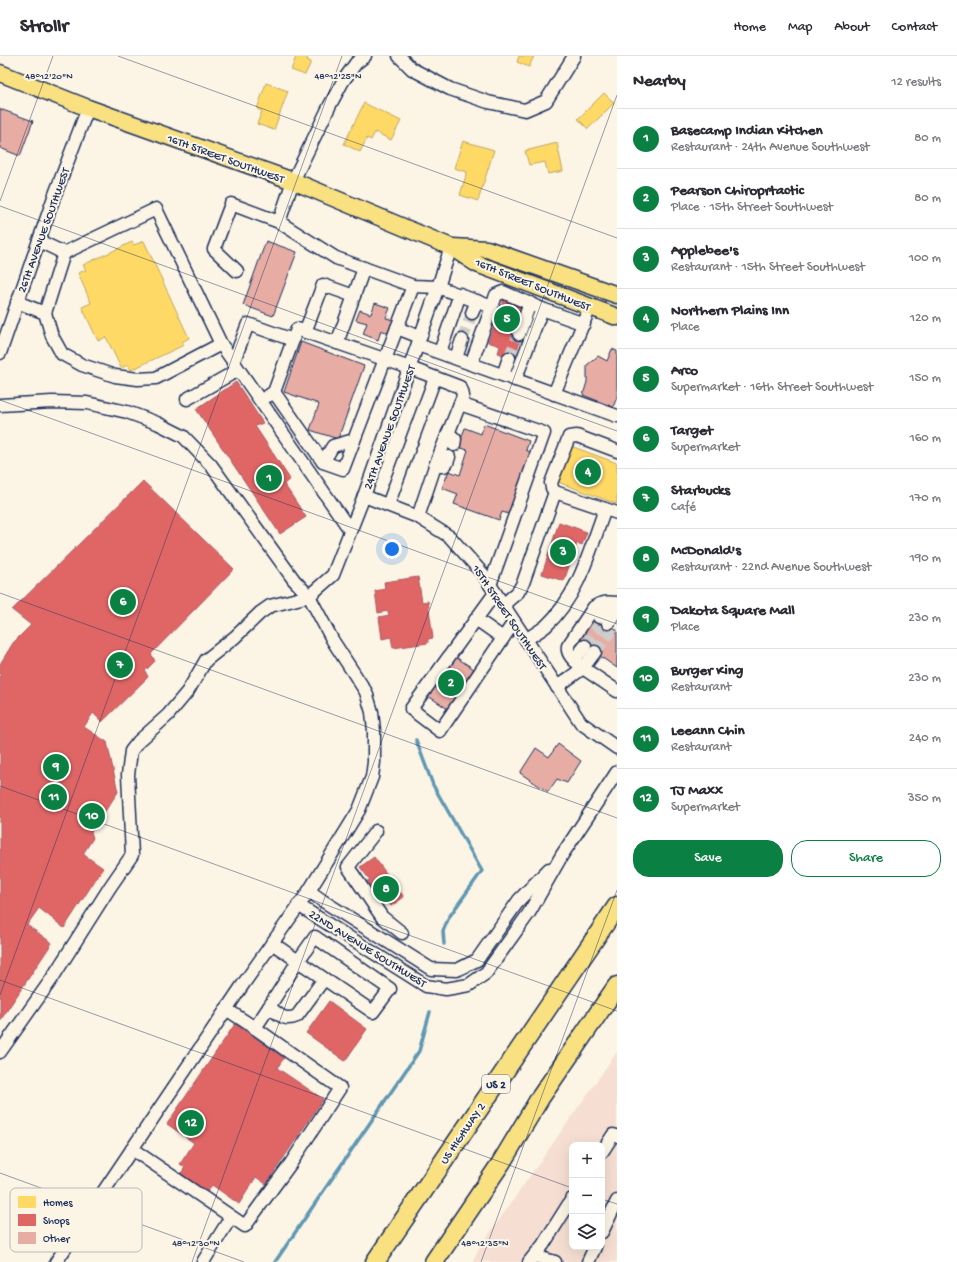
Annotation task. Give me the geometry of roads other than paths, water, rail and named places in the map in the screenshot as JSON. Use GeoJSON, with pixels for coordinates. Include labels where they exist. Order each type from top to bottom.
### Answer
{"type":"FeatureCollection","features":[{"type":"Feature","properties":{"kind":"highway","name":"US HIGHWAY 2"},"geometry":{"type":"LineString","coordinates":[[375,1262],[617,906]]}},
{"type":"Feature","properties":{"kind":"highway"},"geometry":{"type":"LineString","coordinates":[[434,1262],[501,1163],[540,1098],[617,986]]}},
{"type":"Feature","properties":{"kind":"highway"},"geometry":{"type":"LineString","coordinates":[[540,1098],[617,1005]]}},
{"type":"Feature","properties":{"kind":"main road","name":"16TH STREET SOUTHWEST"},"geometry":{"type":"LineString","coordinates":[[0,73],[88,108],[293,182],[451,247],[477,264],[617,317]]}},
{"type":"Feature","properties":{"kind":"main road","name":"16TH STREET SOUTHWEST"},"geometry":{"type":"LineString","coordinates":[[451,247],[487,249],[617,295]]}},
{"type":"Feature","properties":{"kind":"street"},"geometry":{"type":"LineString","coordinates":[[279,222],[293,182],[330,104],[343,81],[356,63],[365,56]]}},
{"type":"Feature","properties":{"kind":"street"},"geometry":{"type":"LineString","coordinates":[[399,56],[412,69],[450,89],[488,102],[525,110],[546,101],[574,56]]}},
{"type":"Feature","properties":{"kind":"street","name":"26TH AVENUE SOUTHWEST"},"geometry":{"type":"LineString","coordinates":[[0,353],[17,302],[88,108]]}},
{"type":"Feature","properties":{"kind":"street"},"geometry":{"type":"LineString","coordinates":[[237,271],[214,249],[231,204],[279,222],[336,258],[413,286],[438,287],[492,306]]}},
{"type":"Feature","properties":{"kind":"street"},"geometry":{"type":"LineString","coordinates":[[221,344],[156,378],[138,379],[115,376],[82,365],[62,354],[52,336],[45,313],[64,253],[156,209],[221,344],[350,530]]}},
{"type":"Feature","properties":{"kind":"street"},"geometry":{"type":"LineString","coordinates":[[39,241],[64,253]]}},
{"type":"Feature","properties":{"kind":"street","name":"24TH AVENUE SOUTHWEST"},"geometry":{"type":"LineString","coordinates":[[309,596],[333,575],[364,496],[410,368],[451,247]]}},
{"type":"Feature","properties":{"kind":"street"},"geometry":{"type":"LineString","coordinates":[[337,343],[364,268]]}},
{"type":"Feature","properties":{"kind":"street"},"geometry":{"type":"LineString","coordinates":[[305,332],[323,285],[354,296]]}},
{"type":"Feature","properties":{"kind":"street"},"geometry":{"type":"LineString","coordinates":[[274,392],[323,462],[343,469],[413,286]]}},
{"type":"Feature","properties":{"kind":"street"},"geometry":{"type":"LineString","coordinates":[[471,364],[496,295],[502,292],[542,309],[584,324]]}},
{"type":"Feature","properties":{"kind":"street"},"geometry":{"type":"LineString","coordinates":[[440,352],[460,294]]}},
{"type":"Feature","properties":{"kind":"street"},"geometry":{"type":"LineString","coordinates":[[472,313],[477,300]]}},
{"type":"Feature","properties":{"kind":"street"},"geometry":{"type":"LineString","coordinates":[[17,302],[45,313]]}},
{"type":"Feature","properties":{"kind":"street"},"geometry":{"type":"LineString","coordinates":[[519,334],[530,303]]}},
{"type":"Feature","properties":{"kind":"street"},"geometry":{"type":"LineString","coordinates":[[554,394],[590,307]]}},
{"type":"Feature","properties":{"kind":"street"},"geometry":{"type":"LineString","coordinates":[[515,380],[542,309]]}},
{"type":"Feature","properties":{"kind":"street"},"geometry":{"type":"LineString","coordinates":[[187,399],[236,366],[248,324],[293,340]]}},
{"type":"Feature","properties":{"kind":"street"},"geometry":{"type":"LineString","coordinates":[[397,328],[440,352],[617,416]]}},
{"type":"Feature","properties":{"kind":"street"},"geometry":{"type":"LineString","coordinates":[[261,403],[274,392],[297,329],[460,387],[463,396],[435,466],[418,517]]}},
{"type":"Feature","properties":{"kind":"street"},"geometry":{"type":"LineString","coordinates":[[456,358],[462,340]]}},
{"type":"Feature","properties":{"kind":"street"},"geometry":{"type":"LineString","coordinates":[[503,375],[509,358]]}},
{"type":"Feature","properties":{"kind":"street"},"geometry":{"type":"LineString","coordinates":[[388,505],[435,378]]}},
{"type":"Feature","properties":{"kind":"street"},"geometry":{"type":"LineString","coordinates":[[0,405],[52,402],[87,403],[157,422],[183,436],[211,465],[294,580],[309,596],[333,641],[366,692],[372,712],[374,731],[374,762],[372,776],[359,810],[309,891],[226,1009],[106,1188]]}},
{"type":"Feature","properties":{"kind":"street"},"geometry":{"type":"LineString","coordinates":[[460,404],[544,433],[492,589],[476,619],[411,709],[440,731],[514,622]]}},
{"type":"Feature","properties":{"kind":"street"},"geometry":{"type":"LineString","coordinates":[[448,433],[455,439],[454,445]]}},
{"type":"Feature","properties":{"kind":"street"},"geometry":{"type":"LineString","coordinates":[[617,451],[577,436],[569,437],[551,483],[555,492],[617,513]]}},
{"type":"Feature","properties":{"kind":"street"},"geometry":{"type":"LineString","coordinates":[[323,462],[333,446],[354,440]]}},
{"type":"Feature","properties":{"kind":"street"},"geometry":{"type":"LineString","coordinates":[[435,466],[444,466],[449,457]]}},
{"type":"Feature","properties":{"kind":"street"},"geometry":{"type":"LineString","coordinates":[[503,605],[518,592],[523,583],[555,492]]}},
{"type":"Feature","properties":{"kind":"street","name":"15TH STREET SOUTHWEST"},"geometry":{"type":"LineString","coordinates":[[364,496],[418,517],[450,537],[482,573],[581,723],[617,748]]}},
{"type":"Feature","properties":{"kind":"street"},"geometry":{"type":"LineString","coordinates":[[526,640],[546,626],[565,604],[578,581],[605,509]]}},
{"type":"Feature","properties":{"kind":"street"},"geometry":{"type":"LineString","coordinates":[[0,1052],[51,980],[132,855],[128,776],[131,751],[139,741],[168,715],[188,691],[206,660],[270,606],[309,596]]}},
{"type":"Feature","properties":{"kind":"street"},"geometry":{"type":"LineString","coordinates":[[617,603],[601,603],[594,607],[568,646],[567,650],[568,654],[576,662],[617,692]]}},
{"type":"Feature","properties":{"kind":"street"},"geometry":{"type":"LineString","coordinates":[[608,621],[617,609]]}},
{"type":"Feature","properties":{"kind":"street"},"geometry":{"type":"LineString","coordinates":[[476,619],[503,638]]}},
{"type":"Feature","properties":{"kind":"street"},"geometry":{"type":"LineString","coordinates":[[557,688],[588,647],[576,662]]}},
{"type":"Feature","properties":{"kind":"street","name":"22ND AVENUE SOUTHWEST"},"geometry":{"type":"LineString","coordinates":[[298,905],[426,986],[446,988],[469,984],[486,973],[529,913],[562,855],[617,772]]}},
{"type":"Feature","properties":{"kind":"street"},"geometry":{"type":"LineString","coordinates":[[376,831],[348,867],[382,917],[402,933]]}},
{"type":"Feature","properties":{"kind":"street","name":"22ND AVENUE SOUTHWEST"},"geometry":{"type":"LineString","coordinates":[[309,891],[431,969],[457,970],[477,960],[519,900],[562,855]]}},
{"type":"Feature","properties":{"kind":"street"},"geometry":{"type":"LineString","coordinates":[[255,1028],[298,961],[315,937],[390,989],[373,1012],[324,979],[298,961],[272,943]]}},
{"type":"Feature","properties":{"kind":"street"},"geometry":{"type":"LineString","coordinates":[[269,1007],[284,1018],[291,1019],[297,1016],[324,979]]}},
{"type":"Feature","properties":{"kind":"street"},"geometry":{"type":"LineString","coordinates":[[132,1149],[245,1226],[291,1163],[340,1088],[226,1009]]}},
{"type":"Feature","properties":{"kind":"street"},"geometry":{"type":"LineString","coordinates":[[605,1148],[616,1134]]}},
{"type":"Feature","properties":{"kind":"street"},"geometry":{"type":"LineString","coordinates":[[605,1226],[617,1202]]}},
{"type":"Feature","properties":{"kind":"street"},"geometry":{"type":"LineString","coordinates":[[532,1259],[543,1245],[569,1204]]}},
{"type":"Feature","properties":{"kind":"street"},"geometry":{"type":"LineString","coordinates":[[203,1262],[232,1218]]}},
{"type":"Feature","properties":{"kind":"street"},"geometry":{"type":"LineString","coordinates":[[588,1262],[594,1250]]}},
{"type":"Feature","properties":{"kind":"street"},"geometry":{"type":"LineString","coordinates":[[56,1262],[63,1252]]}},
{"type":"Feature","properties":{"kind":"street"},"geometry":{"type":"LineString","coordinates":[[532,1259],[555,1262]]}},
{"type":"Feature","properties":{"kind":"waterway"},"geometry":{"type":"LineString","coordinates":[[416,740],[433,785],[482,871],[449,917],[443,931],[444,944]]}},
{"type":"Feature","properties":{"kind":"waterway"},"geometry":{"type":"LineString","coordinates":[[275,1262],[419,1051],[430,1012]]}},
{"type":"Feature","properties":{"kind":"tunnel"},"geometry":{"type":"LineString","coordinates":[[462,340],[472,313]]}},
{"type":"Feature","properties":{"kind":"tunnel"},"geometry":{"type":"LineString","coordinates":[[509,358],[519,334]]}},
{"type":"Feature","properties":{"kind":"tunnel"},"geometry":{"type":"LineString","coordinates":[[585,646],[603,620]]}},
{"type":"Feature","properties":{"kind":"tunnel"},"geometry":{"type":"LineString","coordinates":[[595,652],[613,627]]}},
{"type":"Feature","properties":{"kind":"place","name":"Arco"},"geometry":{"type":"Point","coordinates":[507,319]}},
{"type":"Feature","properties":{"kind":"place","name":"Northern Plains Inn"},"geometry":{"type":"Point","coordinates":[588,472]}},
{"type":"Feature","properties":{"kind":"place","name":"Basecamp Indian Kitchen"},"geometry":{"type":"Point","coordinates":[269,478]}},
{"type":"Feature","properties":{"kind":"place","name":"Applebee's"},"geometry":{"type":"Point","coordinates":[563,552]}},
{"type":"Feature","properties":{"kind":"place","name":"Target"},"geometry":{"type":"Point","coordinates":[123,602]}},
{"type":"Feature","properties":{"kind":"place","name":"Starbucks"},"geometry":{"type":"Point","coordinates":[120,665]}},
{"type":"Feature","properties":{"kind":"place","name":"Pearson Chiroprtactic"},"geometry":{"type":"Point","coordinates":[451,683]}},
{"type":"Feature","properties":{"kind":"place","name":"Dakota Square Mall"},"geometry":{"type":"Point","coordinates":[56,767]}},
{"type":"Feature","properties":{"kind":"place","name":"Leeann Chin"},"geometry":{"type":"Point","coordinates":[54,797]}},
{"type":"Feature","properties":{"kind":"place","name":"Burger King"},"geometry":{"type":"Point","coordinates":[92,816]}},
{"type":"Feature","properties":{"kind":"place","name":"McDonald's"},"geometry":{"type":"Point","coordinates":[386,889]}},
{"type":"Feature","properties":{"kind":"place","name":"TJ Maxx"},"geometry":{"type":"Point","coordinates":[191,1123]}}]}
